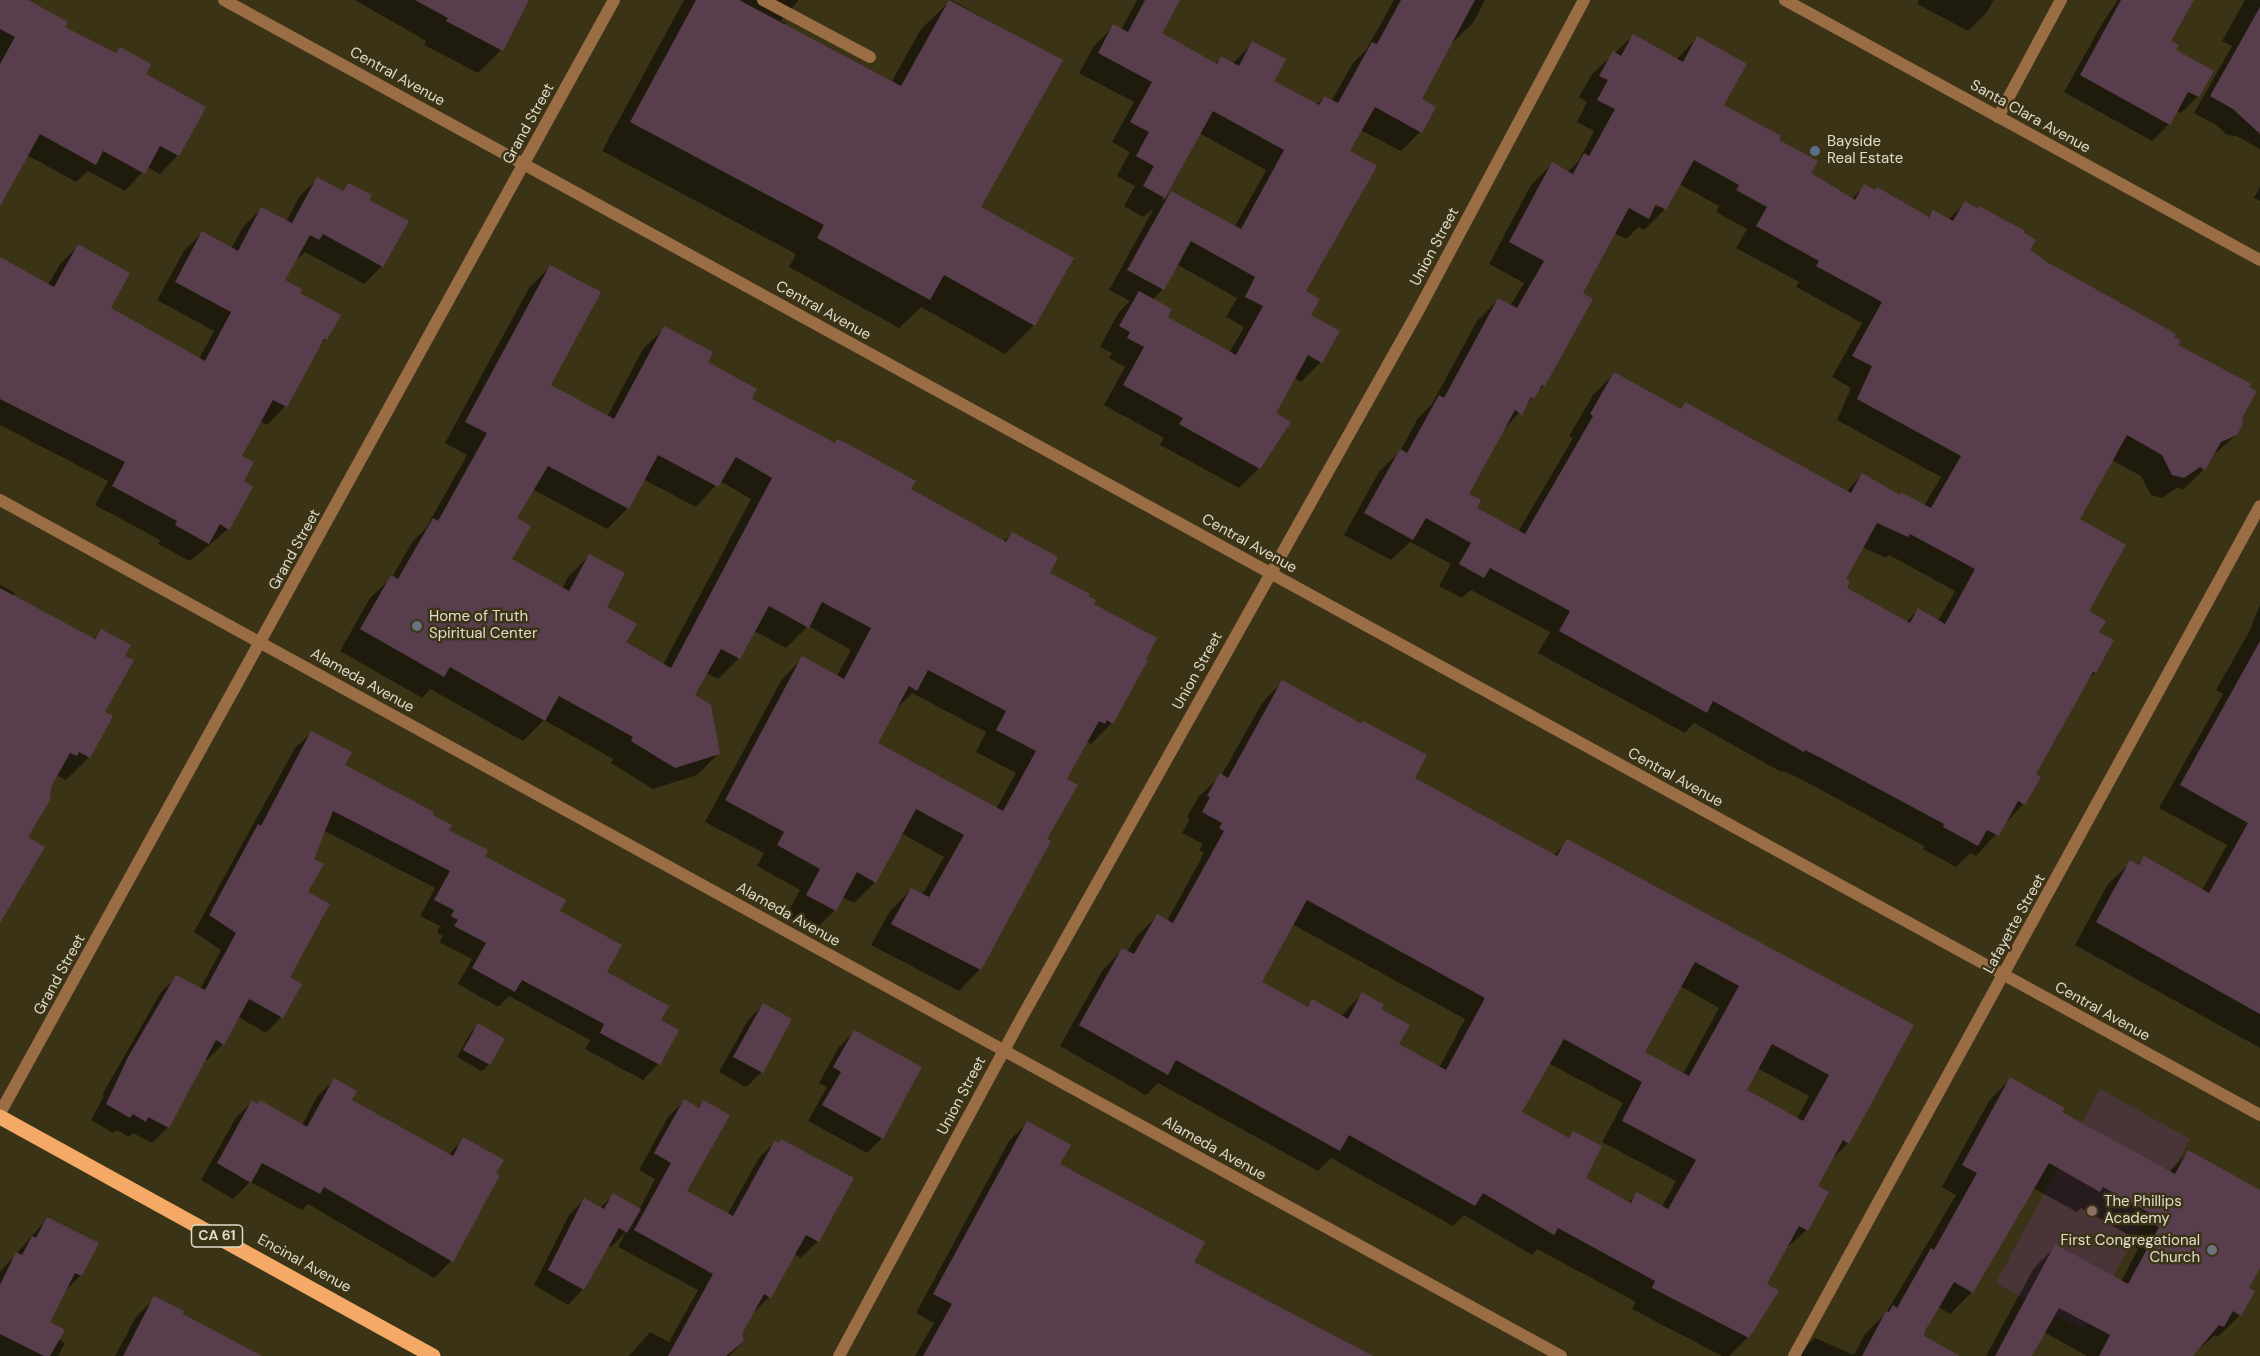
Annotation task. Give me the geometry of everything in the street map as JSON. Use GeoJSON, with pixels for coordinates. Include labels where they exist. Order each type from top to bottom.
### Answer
{"type":"FeatureCollection","features":[{"type":"Feature","properties":{"kind":"main road","name":"Encinal Avenue"},"geometry":{"type":"LineString","coordinates":[[0,1115],[433,1356]]}},
{"type":"Feature","properties":{"kind":"street","name":"Central Avenue"},"geometry":{"type":"LineString","coordinates":[[224,0],[2260,1115]]}},
{"type":"Feature","properties":{"kind":"street","name":"Grand Street"},"geometry":{"type":"LineString","coordinates":[[0,1115],[614,0]]}},
{"type":"Feature","properties":{"kind":"street"},"geometry":{"type":"LineString","coordinates":[[763,0],[870,57]]}},
{"type":"Feature","properties":{"kind":"street","name":"Union Street"},"geometry":{"type":"LineString","coordinates":[[839,1356],[1004,1050],[1417,313],[1584,0]]}},
{"type":"Feature","properties":{"kind":"street","name":"Santa Clara Avenue"},"geometry":{"type":"LineString","coordinates":[[1785,0],[2260,260]]}},
{"type":"Feature","properties":{"kind":"street"},"geometry":{"type":"LineString","coordinates":[[1998,117],[2061,0]]}},
{"type":"Feature","properties":{"kind":"street","name":"Alameda Avenue"},"geometry":{"type":"LineString","coordinates":[[0,500],[1562,1356]]}},
{"type":"Feature","properties":{"kind":"street","name":"Lafayette Street"},"geometry":{"type":"LineString","coordinates":[[1794,1356],[2260,506]]}},
{"type":"Feature","properties":{"kind":"shaded area","name":"The Phillips Academy"},"geometry":{"type":"Polygon","coordinates":[[[2100,1089],[2190,1139],[2083,1330],[1996,1283],[2100,1089]]]}},
{"type":"Feature","properties":{"kind":"building"},"geometry":{"type":"Polygon","coordinates":[[[0,0],[28,0],[68,22],[65,27],[116,53],[120,47],[151,64],[146,74],[206,107],[179,156],[160,146],[145,174],[103,151],[96,165],[40,134],[0,206],[0,64],[15,37],[0,29],[0,0]]]}},
{"type":"Feature","properties":{"kind":"building"},"geometry":{"type":"Polygon","coordinates":[[[415,0],[529,0],[503,51],[446,21],[448,18],[415,0]]]}},
{"type":"Feature","properties":{"kind":"building"},"geometry":{"type":"Polygon","coordinates":[[[696,0],[739,0],[901,86],[949,0],[1063,60],[981,207],[1074,258],[1035,326],[944,275],[930,300],[817,238],[824,225],[630,122],[696,0]]]}},
{"type":"Feature","properties":{"kind":"building"},"geometry":{"type":"Polygon","coordinates":[[[1145,0],[1180,0],[1162,33],[1217,64],[1221,56],[1239,66],[1252,41],[1286,59],[1274,81],[1319,105],[1324,96],[1338,103],[1372,42],[1377,44],[1401,0],[1475,0],[1422,99],[1436,107],[1422,133],[1375,107],[1350,151],[1377,166],[1306,291],[1320,299],[1311,315],[1340,331],[1322,363],[1308,355],[1276,413],[1291,422],[1260,469],[1179,424],[1183,418],[1123,385],[1144,347],[1127,338],[1130,332],[1119,326],[1139,291],[1172,309],[1168,317],[1236,355],[1263,306],[1245,297],[1255,277],[1191,241],[1164,290],[1127,270],[1171,191],[1241,229],[1284,150],[1213,111],[1165,198],[1143,186],[1154,166],[1136,156],[1149,132],[1130,122],[1152,82],[1098,53],[1113,24],[1128,32],[1145,0]]]}},
{"type":"Feature","properties":{"kind":"building"},"geometry":{"type":"Polygon","coordinates":[[[2121,0],[2194,0],[2171,41],[2179,45],[2176,50],[2214,71],[2199,97],[2188,92],[2170,125],[2080,75],[2121,0]]]}},
{"type":"Feature","properties":{"kind":"building"},"geometry":{"type":"Polygon","coordinates":[[[2260,7],[2260,134],[2233,109],[2210,96],[2260,7]]]}},
{"type":"Feature","properties":{"kind":"building"},"geometry":{"type":"Polygon","coordinates":[[[1633,34],[1683,62],[1697,36],[1747,64],[1724,105],[1781,136],[1779,140],[1818,161],[1811,173],[1855,200],[1864,184],[1875,190],[1877,187],[1929,217],[1933,210],[1953,221],[1965,201],[1978,209],[1979,206],[2025,231],[2024,233],[2036,240],[2030,250],[2049,263],[2176,334],[2174,337],[2181,340],[2178,345],[2251,384],[2249,387],[2257,391],[2242,418],[2243,424],[2237,435],[2221,442],[2205,470],[2200,467],[2184,478],[2172,475],[2162,455],[2127,435],[2080,519],[2126,545],[2089,611],[2106,621],[2099,632],[2114,640],[2096,673],[2093,672],[2036,774],[2041,777],[2025,805],[2018,801],[1999,836],[1987,830],[1978,846],[1943,827],[1944,824],[1821,758],[1805,750],[1804,752],[1713,701],[1707,713],[1559,631],[1570,611],[1490,568],[1484,578],[1459,564],[1471,543],[1426,518],[1413,540],[1364,513],[1400,449],[1407,453],[1439,395],[1444,398],[1498,298],[1517,308],[1544,261],[1509,242],[1552,162],[1573,174],[1584,153],[1589,156],[1615,109],[1597,100],[1608,80],[1599,76],[1613,51],[1621,56],[1633,34]],[[1694,160],[1666,210],[1656,204],[1649,219],[1629,208],[1583,293],[1593,299],[1545,386],[1542,385],[1534,399],[1531,397],[1522,415],[1515,410],[1469,494],[1481,500],[1477,508],[1525,534],[1593,416],[1590,414],[1614,372],[1681,409],[1685,402],[1851,493],[1862,473],[1900,495],[1901,492],[1931,508],[1961,456],[1857,399],[1872,366],[1852,356],[1882,302],[1816,266],[1819,261],[1756,226],[1767,207],[1736,190],[1739,185],[1694,160]],[[1877,523],[1846,579],[1850,581],[1847,588],[1910,623],[1918,608],[1945,624],[1975,569],[1910,534],[1908,537],[1877,523]]]}},
{"type":"Feature","properties":{"kind":"building"},"geometry":{"type":"Polygon","coordinates":[[[317,177],[343,191],[348,183],[372,195],[369,200],[409,221],[383,267],[323,234],[319,240],[310,235],[285,280],[302,289],[300,293],[341,315],[327,340],[324,339],[287,407],[273,400],[242,456],[254,462],[244,481],[253,487],[229,530],[220,524],[209,544],[175,525],[177,521],[112,486],[125,462],[0,399],[0,257],[54,287],[78,244],[130,273],[111,308],[205,361],[231,312],[175,282],[202,231],[238,251],[261,207],[292,223],[317,177]]]}},
{"type":"Feature","properties":{"kind":"building"},"geometry":{"type":"Polygon","coordinates":[[[550,265],[601,292],[551,385],[614,419],[664,326],[713,352],[708,362],[757,389],[752,399],[835,443],[837,439],[846,443],[916,481],[911,489],[1006,542],[1012,532],[1058,557],[1050,573],[1090,594],[1088,596],[1096,600],[1094,604],[1157,638],[1146,659],[1148,660],[1113,724],[1107,720],[1105,724],[1099,721],[1067,779],[1078,785],[1047,839],[1051,841],[981,970],[891,924],[911,888],[929,897],[964,835],[916,809],[876,883],[857,872],[836,911],[806,895],[820,869],[777,845],[784,832],[725,800],[802,656],[844,679],[871,628],[822,602],[809,628],[769,606],[740,659],[721,649],[695,695],[711,705],[720,754],[675,768],[631,741],[633,737],[559,696],[545,721],[450,667],[444,677],[360,629],[391,575],[398,579],[433,518],[438,521],[487,433],[465,422],[550,265]],[[658,455],[629,509],[548,466],[517,518],[531,526],[512,559],[569,591],[589,554],[625,573],[607,607],[637,624],[626,642],[671,668],[772,478],[736,457],[718,487],[658,455]],[[928,670],[917,691],[909,686],[878,743],[1003,811],[1036,751],[996,730],[1006,711],[928,670]]]}},
{"type":"Feature","properties":{"kind":"building"},"geometry":{"type":"Polygon","coordinates":[[[0,588],[95,639],[101,629],[131,645],[125,656],[134,660],[105,712],[113,716],[90,758],[79,752],[77,756],[70,753],[51,787],[50,800],[28,837],[45,847],[0,923],[0,588]]]}},
{"type":"Feature","properties":{"kind":"building"},"geometry":{"type":"Polygon","coordinates":[[[2260,641],[2260,1014],[2096,922],[2130,860],[2139,865],[2144,856],[2209,893],[2248,823],[2180,785],[2260,641]]]}},
{"type":"Feature","properties":{"kind":"building"},"geometry":{"type":"Polygon","coordinates":[[[1282,680],[1362,724],[1363,721],[1427,755],[1415,778],[1557,856],[1567,839],[1914,1025],[1849,1144],[1843,1140],[1818,1186],[1829,1192],[1808,1231],[1799,1226],[1767,1284],[1779,1291],[1749,1338],[1652,1288],[1655,1281],[1558,1228],[1554,1235],[1483,1193],[1475,1206],[1349,1135],[1340,1151],[1176,1060],[1168,1075],[1079,1025],[1122,948],[1134,954],[1157,914],[1173,923],[1224,831],[1219,828],[1222,823],[1202,812],[1210,797],[1207,796],[1220,773],[1228,778],[1282,680]],[[1307,900],[1262,982],[1308,1007],[1312,999],[1348,1019],[1362,992],[1384,1005],[1381,1009],[1410,1025],[1399,1044],[1446,1070],[1485,998],[1307,900]],[[1695,962],[1645,1052],[1689,1076],[1739,986],[1695,962]],[[1564,1039],[1522,1112],[1569,1138],[1573,1131],[1602,1146],[1586,1178],[1631,1203],[1636,1192],[1668,1209],[1696,1160],[1622,1121],[1642,1082],[1564,1039]],[[1772,1044],[1747,1090],[1803,1121],[1829,1075],[1772,1044]]]}},
{"type":"Feature","properties":{"kind":"building"},"geometry":{"type":"Polygon","coordinates":[[[311,731],[352,752],[345,765],[434,812],[433,815],[452,825],[449,830],[488,850],[485,856],[566,900],[560,911],[622,945],[607,972],[669,1006],[661,1020],[679,1030],[660,1065],[600,1033],[604,1024],[522,980],[515,992],[472,968],[486,943],[454,926],[458,920],[451,916],[454,910],[434,900],[450,871],[333,811],[314,859],[324,864],[308,892],[330,904],[290,977],[302,984],[283,1018],[249,999],[224,1045],[216,1040],[169,1128],[148,1117],[146,1122],[133,1114],[130,1118],[106,1104],[128,1057],[176,975],[205,990],[236,933],[209,915],[258,824],[261,826],[311,731]]]}},
{"type":"Feature","properties":{"kind":"building"},"geometry":{"type":"Polygon","coordinates":[[[763,1003],[792,1019],[763,1073],[733,1057],[763,1003]]]}},
{"type":"Feature","properties":{"kind":"building"},"geometry":{"type":"Polygon","coordinates":[[[478,1023],[505,1039],[490,1065],[463,1050],[478,1023]]]}},
{"type":"Feature","properties":{"kind":"building"},"geometry":{"type":"Polygon","coordinates":[[[854,1030],[922,1067],[883,1139],[822,1105],[841,1072],[833,1067],[854,1030]]]}},
{"type":"Feature","properties":{"kind":"building"},"geometry":{"type":"Polygon","coordinates":[[[2010,1077],[2065,1108],[2062,1112],[2175,1174],[2188,1150],[2260,1190],[2260,1268],[2249,1288],[2255,1291],[2241,1316],[2233,1311],[2224,1327],[2219,1325],[2193,1356],[2099,1356],[2110,1335],[2059,1308],[2032,1356],[1995,1356],[2055,1244],[2128,1284],[2159,1227],[2146,1220],[2150,1213],[2103,1187],[2100,1192],[2049,1163],[1973,1293],[1954,1282],[1925,1331],[1924,1336],[1960,1356],[1862,1356],[1886,1311],[1889,1312],[1893,1305],[1897,1308],[1931,1248],[1934,1250],[1977,1173],[1962,1165],[2010,1077]]]}},
{"type":"Feature","properties":{"kind":"building"},"geometry":{"type":"Polygon","coordinates":[[[334,1078],[357,1091],[352,1100],[453,1156],[463,1137],[504,1160],[496,1173],[500,1175],[453,1262],[324,1187],[320,1194],[262,1163],[251,1183],[217,1163],[252,1100],[258,1104],[260,1100],[307,1127],[334,1078]]]}},
{"type":"Feature","properties":{"kind":"building"},"geometry":{"type":"Polygon","coordinates":[[[684,1099],[699,1108],[703,1100],[730,1115],[687,1191],[733,1216],[775,1140],[779,1143],[781,1139],[854,1178],[819,1242],[806,1235],[771,1298],[764,1294],[742,1334],[744,1341],[726,1356],[668,1356],[713,1274],[634,1230],[671,1163],[654,1153],[684,1099]]]}},
{"type":"Feature","properties":{"kind":"building"},"geometry":{"type":"Polygon","coordinates":[[[1027,1121],[1071,1145],[1060,1164],[1205,1242],[1194,1262],[1373,1356],[923,1356],[952,1304],[933,1294],[1027,1121]]]}},
{"type":"Feature","properties":{"kind":"building"},"geometry":{"type":"Polygon","coordinates":[[[613,1193],[641,1209],[627,1233],[619,1228],[584,1290],[548,1270],[584,1198],[604,1209],[613,1193]]]}},
{"type":"Feature","properties":{"kind":"building"},"geometry":{"type":"Polygon","coordinates":[[[47,1217],[99,1243],[82,1276],[75,1273],[50,1322],[65,1330],[50,1356],[44,1356],[0,1334],[0,1285],[16,1252],[22,1255],[32,1236],[36,1238],[47,1217]]]}},
{"type":"Feature","properties":{"kind":"building"},"geometry":{"type":"Polygon","coordinates":[[[154,1296],[184,1311],[183,1314],[262,1356],[123,1356],[154,1296]]]}},
{"type":"Feature","properties":{"kind":"place","name":"Bayside Real Estate"},"geometry":{"type":"Point","coordinates":[1815,151]}},
{"type":"Feature","properties":{"kind":"place","name":"Home of Truth Spiritual Center"},"geometry":{"type":"Point","coordinates":[417,626]}},
{"type":"Feature","properties":{"kind":"place","name":"The Phillips Academy"},"geometry":{"type":"Point","coordinates":[2092,1211]}},
{"type":"Feature","properties":{"kind":"place","name":"First Congregational Church"},"geometry":{"type":"Point","coordinates":[2212,1250]}}]}
